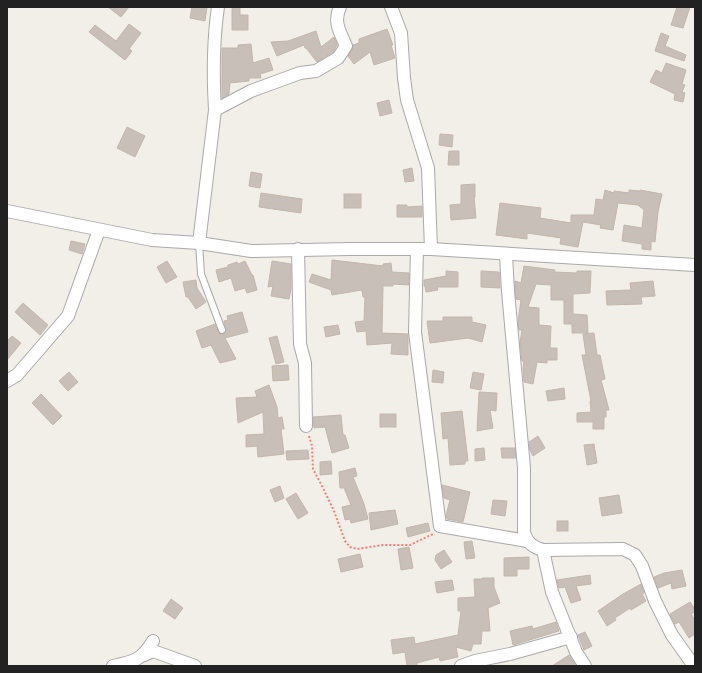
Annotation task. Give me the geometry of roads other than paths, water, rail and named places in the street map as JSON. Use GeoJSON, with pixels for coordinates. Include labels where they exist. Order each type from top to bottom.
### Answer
{"type":"FeatureCollection","features":[{"type":"Feature","properties":{"kind":"street"},"geometry":{"type":"LineString","coordinates":[[199,243],[215,110],[214,86],[216,22],[218,7]]}},
{"type":"Feature","properties":{"kind":"street"},"geometry":{"type":"LineString","coordinates":[[215,110],[258,89],[300,73],[316,70],[338,58],[346,46],[336,24],[340,7]]}},
{"type":"Feature","properties":{"kind":"street"},"geometry":{"type":"LineString","coordinates":[[391,7],[401,32],[407,100],[428,168],[431,249]]}},
{"type":"Feature","properties":{"kind":"street"},"geometry":{"type":"LineString","coordinates":[[7,211],[152,240],[199,243],[251,250],[431,249],[506,255],[695,265]]}},
{"type":"Feature","properties":{"kind":"street"},"geometry":{"type":"LineString","coordinates":[[7,381],[17,375],[68,316],[99,230]]}},
{"type":"Feature","properties":{"kind":"street"},"geometry":{"type":"LineString","coordinates":[[298,249],[300,344],[305,363],[306,426]]}},
{"type":"Feature","properties":{"kind":"street"},"geometry":{"type":"LineString","coordinates":[[417,249],[415,332],[440,526],[527,541]]}},
{"type":"Feature","properties":{"kind":"street"},"geometry":{"type":"LineString","coordinates":[[506,255],[524,468],[524,532],[527,541],[534,548],[543,550],[623,549],[634,556],[642,566],[654,601],[672,635],[694,666]]}},
{"type":"Feature","properties":{"kind":"street"},"geometry":{"type":"LineString","coordinates":[[543,550],[552,592],[576,652],[585,666]]}},
{"type":"Feature","properties":{"kind":"street"},"geometry":{"type":"LineString","coordinates":[[461,666],[475,661],[510,654],[571,637]]}},
{"type":"Feature","properties":{"kind":"street"},"geometry":{"type":"LineString","coordinates":[[144,655],[153,641]]}},
{"type":"Feature","properties":{"kind":"street"},"geometry":{"type":"LineString","coordinates":[[113,666],[127,664],[153,651],[195,666]]}},
{"type":"Feature","properties":{"kind":"lane"},"geometry":{"type":"LineString","coordinates":[[199,243],[201,274],[222,330]]}}]}
